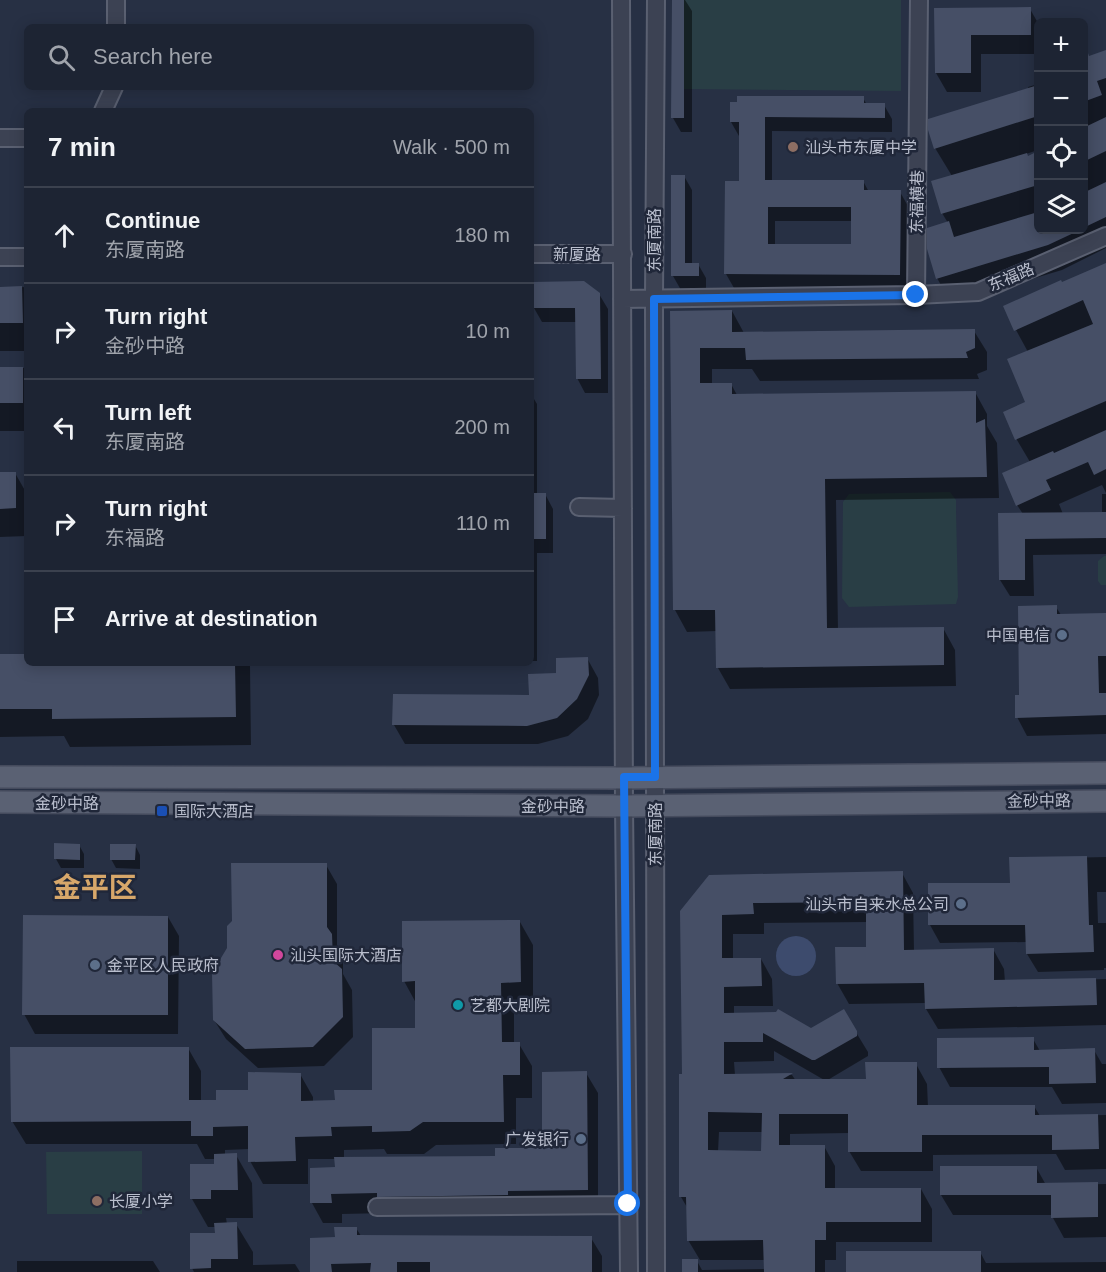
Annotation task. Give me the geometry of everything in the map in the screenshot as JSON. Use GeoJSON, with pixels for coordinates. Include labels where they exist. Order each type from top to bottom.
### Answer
{"type":"FeatureCollection","features":[{"type":"Feature","properties":{"kind":"main road","name":"金砂中路"},"geometry":{"type":"LineString","coordinates":[[0,777],[655,777],[1106,773]]}},
{"type":"Feature","properties":{"kind":"main road","name":"金砂中路"},"geometry":{"type":"LineString","coordinates":[[0,802],[655,806],[1106,801]]}},
{"type":"Feature","properties":{"kind":"street"},"geometry":{"type":"LineString","coordinates":[[116,0],[116,24]]}},
{"type":"Feature","properties":{"kind":"street","name":"东厦南路"},"geometry":{"type":"LineString","coordinates":[[621,0],[624,806],[629,1272]]}},
{"type":"Feature","properties":{"kind":"street","name":"东厦南路"},"geometry":{"type":"LineString","coordinates":[[656,0],[654,299],[656,1272]]}},
{"type":"Feature","properties":{"kind":"street","name":"东福横巷"},"geometry":{"type":"LineString","coordinates":[[916,295],[919,0]]}},
{"type":"Feature","properties":{"kind":"street"},"geometry":{"type":"LineString","coordinates":[[104,108],[113,90]]}},
{"type":"Feature","properties":{"kind":"street"},"geometry":{"type":"LineString","coordinates":[[0,138],[24,138]]}},
{"type":"Feature","properties":{"kind":"street","name":"东福路"},"geometry":{"type":"LineString","coordinates":[[622,298],[916,295],[978,292],[1106,236]]}},
{"type":"Feature","properties":{"kind":"street","name":"新厦路"},"geometry":{"type":"LineString","coordinates":[[534,254],[623,254]]}},
{"type":"Feature","properties":{"kind":"street"},"geometry":{"type":"LineString","coordinates":[[0,257],[24,257]]}},
{"type":"Feature","properties":{"kind":"street"},"geometry":{"type":"LineString","coordinates":[[579,507],[623,508]]}},
{"type":"Feature","properties":{"kind":"street"},"geometry":{"type":"LineString","coordinates":[[377,1207],[628,1204]]}},
{"type":"Feature","properties":{"kind":"shaded area"},"geometry":{"type":"Polygon","coordinates":[[[684,0],[901,0],[901,91],[684,89],[684,0]]]}},
{"type":"Feature","properties":{"kind":"shaded area"},"geometry":{"type":"Polygon","coordinates":[[[950,492],[956,500],[958,597],[956,604],[849,607],[842,598],[843,502],[849,494],[950,492]]]}},
{"type":"Feature","properties":{"kind":"shaded area"},"geometry":{"type":"Polygon","coordinates":[[[1106,556],[1106,585],[1101,585],[1098,581],[1098,561],[1106,556]]]}},
{"type":"Feature","properties":{"kind":"shaded area"},"geometry":{"type":"Polygon","coordinates":[[[142,1151],[142,1214],[47,1214],[46,1152],[142,1151]]]}},
{"type":"Feature","properties":{"kind":"water"},"geometry":{"type":"Polygon","coordinates":[[[796,936],[804,937],[810,942],[815,948],[815,964],[810,970],[804,975],[796,976],[788,975],[782,970],[777,964],[776,956],[777,948],[782,942],[788,937],[796,936]]]}},
{"type":"Feature","properties":{"kind":"building"},"geometry":{"type":"Polygon","coordinates":[[[672,0],[684,0],[684,118],[671,118],[672,0]]]}},
{"type":"Feature","properties":{"kind":"building"},"geometry":{"type":"Polygon","coordinates":[[[1031,7],[1031,35],[971,35],[971,73],[935,73],[934,8],[1031,7]]]}},
{"type":"Feature","properties":{"kind":"building"},"geometry":{"type":"Polygon","coordinates":[[[1106,50],[1106,78],[1097,81],[1102,95],[1088,100],[1088,53],[1089,56],[1106,50]]]}},
{"type":"Feature","properties":{"kind":"building"},"geometry":{"type":"Polygon","coordinates":[[[1034,86],[1034,117],[934,149],[928,130],[928,119],[1034,86]]]}},
{"type":"Feature","properties":{"kind":"building"},"geometry":{"type":"Polygon","coordinates":[[[737,96],[864,96],[864,103],[885,103],[885,118],[765,117],[765,180],[864,180],[864,190],[901,190],[900,275],[724,274],[725,181],[739,181],[739,122],[730,122],[730,102],[737,102],[737,96]],[[768,207],[768,244],[851,244],[851,207],[768,207]]]}},
{"type":"Feature","properties":{"kind":"building"},"geometry":{"type":"Polygon","coordinates":[[[1106,117],[1106,151],[1088,160],[1088,126],[1106,117]]]}},
{"type":"Feature","properties":{"kind":"building"},"geometry":{"type":"Polygon","coordinates":[[[1027,153],[1028,156],[1034,153],[1034,186],[941,214],[931,181],[1027,153]]]}},
{"type":"Feature","properties":{"kind":"building"},"geometry":{"type":"Polygon","coordinates":[[[671,175],[685,175],[685,263],[699,263],[699,276],[671,276],[671,175]]]}},
{"type":"Feature","properties":{"kind":"building"},"geometry":{"type":"Polygon","coordinates":[[[1106,182],[1106,217],[1088,226],[1088,191],[1106,182]]]}},
{"type":"Feature","properties":{"kind":"building"},"geometry":{"type":"Polygon","coordinates":[[[1034,213],[1034,234],[1071,234],[1048,245],[936,279],[927,249],[927,228],[949,221],[954,237],[1034,213]]]}},
{"type":"Feature","properties":{"kind":"building"},"geometry":{"type":"Polygon","coordinates":[[[1106,263],[1106,401],[1015,440],[1003,412],[1025,402],[1007,359],[1093,324],[1083,300],[1014,331],[1003,306],[1106,263]]]}},
{"type":"Feature","properties":{"kind":"building"},"geometry":{"type":"Polygon","coordinates":[[[584,281],[600,293],[601,379],[576,379],[575,308],[534,308],[534,282],[584,281]]]}},
{"type":"Feature","properties":{"kind":"building"},"geometry":{"type":"Polygon","coordinates":[[[22,286],[23,323],[0,323],[0,287],[22,286]]]}},
{"type":"Feature","properties":{"kind":"building"},"geometry":{"type":"Polygon","coordinates":[[[732,310],[732,332],[975,329],[975,348],[966,352],[968,358],[746,360],[745,348],[700,348],[700,383],[732,383],[732,394],[976,391],[976,423],[985,419],[987,477],[825,479],[827,628],[944,627],[944,665],[716,668],[715,610],[673,610],[670,311],[732,310]]]}},
{"type":"Feature","properties":{"kind":"building"},"geometry":{"type":"Polygon","coordinates":[[[0,367],[23,367],[23,403],[0,403],[0,367]]]}},
{"type":"Feature","properties":{"kind":"building"},"geometry":{"type":"Polygon","coordinates":[[[1106,430],[1106,469],[1094,475],[1088,462],[1046,480],[1051,490],[1016,506],[1002,473],[1106,430]]]}},
{"type":"Feature","properties":{"kind":"building"},"geometry":{"type":"Polygon","coordinates":[[[0,472],[16,472],[16,508],[0,509],[0,472]]]}},
{"type":"Feature","properties":{"kind":"building"},"geometry":{"type":"Polygon","coordinates":[[[534,493],[546,493],[546,539],[534,539],[534,493]]]}},
{"type":"Feature","properties":{"kind":"building"},"geometry":{"type":"Polygon","coordinates":[[[1106,512],[1106,538],[1025,539],[1025,580],[999,580],[998,513],[1106,512]]]}},
{"type":"Feature","properties":{"kind":"building","name":"中国电信"},"geometry":{"type":"Polygon","coordinates":[[[1057,605],[1057,614],[1106,613],[1106,656],[1098,656],[1099,693],[1106,693],[1106,715],[1015,718],[1015,695],[1019,695],[1018,606],[1057,605]]]}},
{"type":"Feature","properties":{"kind":"building"},"geometry":{"type":"Polygon","coordinates":[[[0,654],[24,654],[24,666],[235,666],[236,717],[52,719],[52,709],[0,709],[0,654]]]}},
{"type":"Feature","properties":{"kind":"building"},"geometry":{"type":"Polygon","coordinates":[[[588,657],[589,675],[577,699],[557,718],[527,726],[392,725],[393,694],[529,695],[528,674],[556,673],[556,658],[588,657]]]}},
{"type":"Feature","properties":{"kind":"building"},"geometry":{"type":"Polygon","coordinates":[[[54,843],[80,844],[80,860],[54,859],[54,843]]]}},
{"type":"Feature","properties":{"kind":"building"},"geometry":{"type":"Polygon","coordinates":[[[110,844],[136,844],[135,860],[110,860],[110,844]]]}},
{"type":"Feature","properties":{"kind":"building"},"geometry":{"type":"Polygon","coordinates":[[[1087,856],[1089,925],[1093,925],[1094,952],[1026,954],[1025,925],[928,925],[928,883],[1010,883],[1009,857],[1087,856]]]}},
{"type":"Feature","properties":{"kind":"building","name":"汕头国际大酒店"},"geometry":{"type":"Polygon","coordinates":[[[231,863],[327,863],[327,927],[332,934],[333,961],[342,969],[343,1017],[313,1047],[245,1049],[213,1020],[212,973],[227,948],[227,926],[232,921],[231,863]]]}},
{"type":"Feature","properties":{"kind":"building"},"geometry":{"type":"Polygon","coordinates":[[[903,871],[904,950],[994,948],[994,980],[1096,978],[1097,1005],[925,1009],[924,983],[836,984],[835,947],[866,947],[866,902],[753,903],[754,914],[722,915],[722,958],[761,958],[762,986],[724,987],[724,1013],[776,1012],[778,1009],[811,1028],[844,1009],[857,1031],[857,1036],[815,1060],[763,1033],[763,1042],[724,1042],[724,1074],[793,1073],[783,1079],[866,1079],[865,1062],[917,1062],[917,1105],[1035,1105],[1035,1115],[1098,1114],[1099,1149],[1052,1150],[1052,1135],[922,1135],[922,1152],[848,1152],[848,1114],[779,1114],[779,1145],[825,1145],[825,1188],[921,1188],[921,1222],[826,1222],[826,1240],[815,1240],[815,1272],[764,1272],[763,1240],[687,1241],[686,1197],[679,1197],[679,1074],[682,1074],[680,911],[709,875],[903,871]],[[708,1112],[708,1150],[761,1151],[762,1113],[708,1112]]]}},
{"type":"Feature","properties":{"kind":"building","name":"金平区人民政府"},"geometry":{"type":"Polygon","coordinates":[[[23,915],[168,916],[168,1015],[22,1015],[23,915]]]}},
{"type":"Feature","properties":{"kind":"building"},"geometry":{"type":"Polygon","coordinates":[[[520,920],[521,982],[501,983],[502,1042],[520,1042],[520,1075],[503,1075],[504,1122],[423,1122],[410,1131],[372,1132],[372,1126],[331,1127],[332,1136],[295,1137],[296,1161],[248,1162],[248,1126],[213,1127],[213,1136],[191,1136],[191,1121],[11,1122],[10,1047],[189,1047],[189,1100],[216,1100],[216,1090],[248,1090],[248,1072],[301,1073],[301,1101],[335,1100],[334,1090],[372,1090],[372,1028],[415,1028],[415,981],[402,982],[402,921],[520,920]]]}},
{"type":"Feature","properties":{"kind":"building"},"geometry":{"type":"Polygon","coordinates":[[[1034,1037],[1034,1050],[1095,1048],[1096,1083],[1049,1084],[1049,1067],[937,1068],[937,1038],[1034,1037]]]}},
{"type":"Feature","properties":{"kind":"building"},"geometry":{"type":"Polygon","coordinates":[[[587,1071],[588,1190],[508,1191],[508,1195],[377,1197],[377,1193],[331,1194],[332,1203],[310,1203],[310,1168],[335,1167],[334,1157],[495,1156],[495,1148],[542,1148],[542,1072],[587,1071]]]}},
{"type":"Feature","properties":{"kind":"building"},"geometry":{"type":"Polygon","coordinates":[[[237,1153],[238,1190],[211,1190],[211,1199],[190,1199],[190,1164],[214,1164],[214,1154],[237,1153]]]}},
{"type":"Feature","properties":{"kind":"building"},"geometry":{"type":"Polygon","coordinates":[[[940,1166],[1037,1166],[1037,1183],[1098,1182],[1098,1217],[1051,1218],[1051,1195],[940,1195],[940,1166]]]}},
{"type":"Feature","properties":{"kind":"building"},"geometry":{"type":"Polygon","coordinates":[[[237,1222],[238,1259],[211,1259],[211,1268],[190,1269],[190,1233],[215,1233],[214,1223],[237,1222]]]}},
{"type":"Feature","properties":{"kind":"building"},"geometry":{"type":"Polygon","coordinates":[[[334,1227],[357,1227],[357,1235],[592,1236],[592,1272],[430,1272],[430,1262],[397,1262],[397,1272],[370,1272],[371,1263],[331,1264],[332,1272],[310,1272],[310,1238],[335,1237],[334,1227]]]}},
{"type":"Feature","properties":{"kind":"building"},"geometry":{"type":"Polygon","coordinates":[[[846,1251],[981,1251],[981,1272],[846,1272],[846,1251]]]}},
{"type":"Feature","properties":{"kind":"building"},"geometry":{"type":"Polygon","coordinates":[[[682,1259],[698,1259],[698,1272],[682,1272],[682,1259]]]}},
{"type":"Feature","properties":{"kind":"place","name":"汕头市东厦中学"},"geometry":{"type":"Point","coordinates":[793,147]}},
{"type":"Feature","properties":{"kind":"place","name":"中国电信"},"geometry":{"type":"Point","coordinates":[1062,635]}},
{"type":"Feature","properties":{"kind":"place","name":"国际大酒店"},"geometry":{"type":"Point","coordinates":[162,811]}},
{"type":"Feature","properties":{"kind":"place","name":"汕头市自来水总公司"},"geometry":{"type":"Point","coordinates":[961,904]}},
{"type":"Feature","properties":{"kind":"place","name":"汕头国际大酒店"},"geometry":{"type":"Point","coordinates":[278,955]}},
{"type":"Feature","properties":{"kind":"place","name":"金平区人民政府"},"geometry":{"type":"Point","coordinates":[95,965]}},
{"type":"Feature","properties":{"kind":"place","name":"艺都大剧院"},"geometry":{"type":"Point","coordinates":[458,1005]}},
{"type":"Feature","properties":{"kind":"place","name":"广发银行"},"geometry":{"type":"Point","coordinates":[581,1139]}},
{"type":"Feature","properties":{"kind":"place","name":"长厦小学"},"geometry":{"type":"Point","coordinates":[97,1201]}},
{"type":"Feature","properties":{"kind":"district","name":"金平区"},"geometry":{"type":"Point","coordinates":[95,887]}},
{"type":"Feature","properties":{"kind":"route"},"geometry":{"type":"LineString","coordinates":[[628,1204],[624,777],[655,777],[654,299],[916,295]]}}]}
